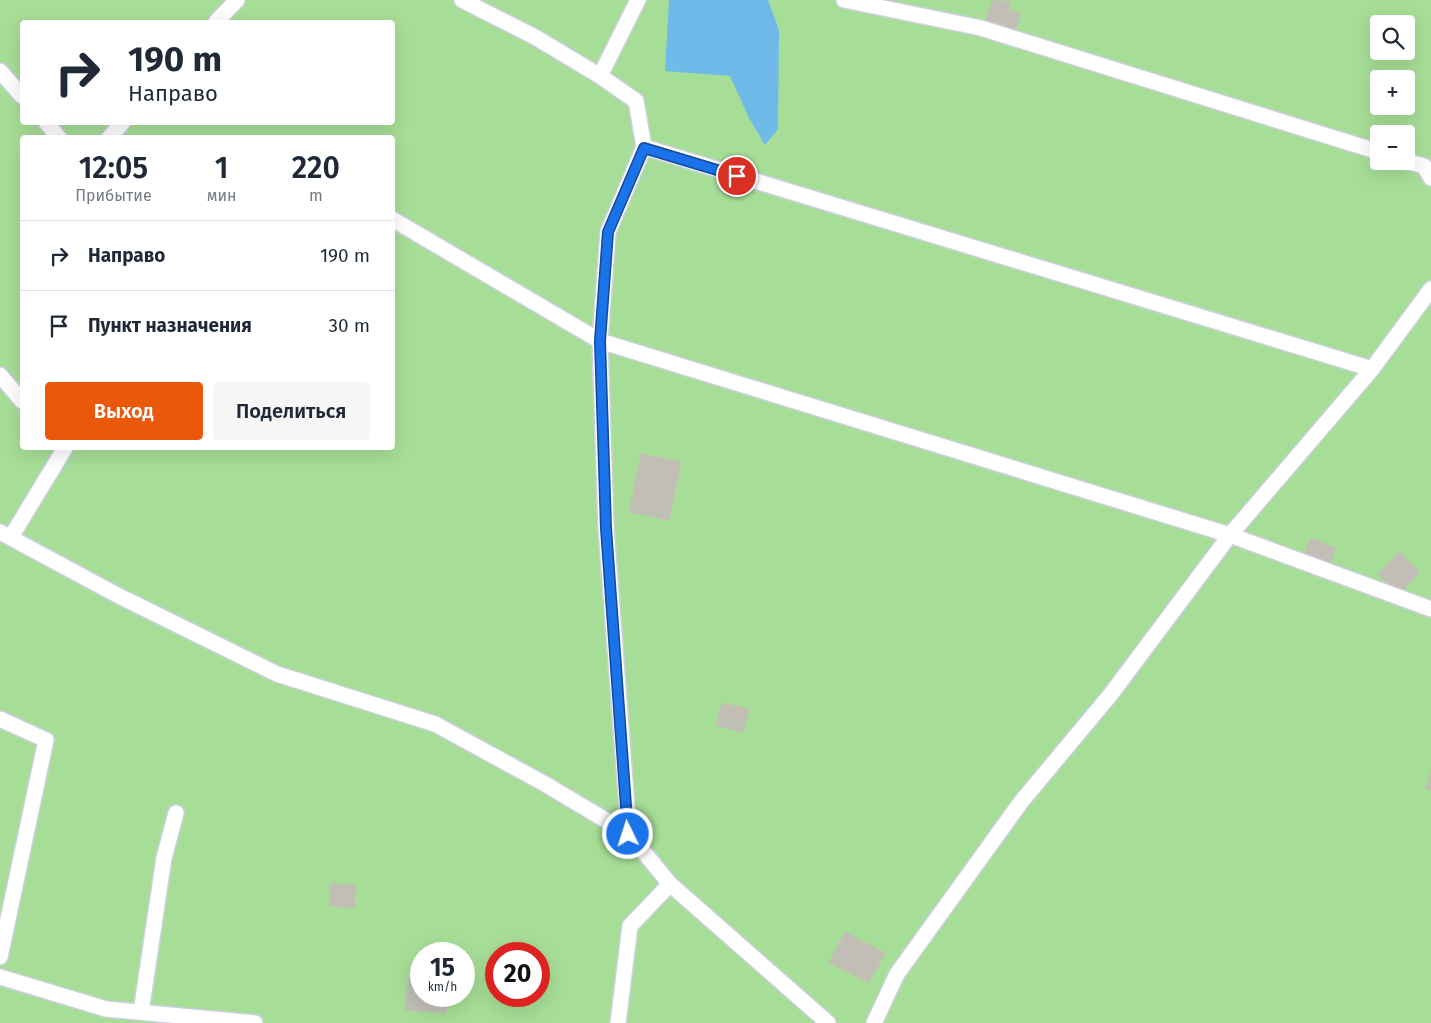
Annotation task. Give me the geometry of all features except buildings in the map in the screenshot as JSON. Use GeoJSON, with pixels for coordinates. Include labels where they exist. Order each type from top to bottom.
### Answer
{"type":"FeatureCollection","features":[{"type":"Feature","properties":{"kind":"lane"},"geometry":{"type":"LineString","coordinates":[[218,20],[237,0]]}},
{"type":"Feature","properties":{"kind":"lane"},"geometry":{"type":"LineString","coordinates":[[462,0],[536,37],[600,76],[636,101],[644,148],[608,232],[600,341],[606,528],[628,834]]}},
{"type":"Feature","properties":{"kind":"lane"},"geometry":{"type":"LineString","coordinates":[[600,76],[638,0]]}},
{"type":"Feature","properties":{"kind":"lane"},"geometry":{"type":"LineString","coordinates":[[844,0],[981,28],[1370,149]]}},
{"type":"Feature","properties":{"kind":"lane"},"geometry":{"type":"LineString","coordinates":[[0,71],[20,94]]}},
{"type":"Feature","properties":{"kind":"lane"},"geometry":{"type":"LineString","coordinates":[[48,125],[57,135]]}},
{"type":"Feature","properties":{"kind":"lane"},"geometry":{"type":"LineString","coordinates":[[112,135],[120,125]]}},
{"type":"Feature","properties":{"kind":"lane"},"geometry":{"type":"LineString","coordinates":[[644,148],[1372,369]]}},
{"type":"Feature","properties":{"kind":"lane"},"geometry":{"type":"LineString","coordinates":[[1415,164],[1424,166],[1431,178]]}},
{"type":"Feature","properties":{"kind":"lane"},"geometry":{"type":"LineString","coordinates":[[395,221],[600,341],[1230,535],[1431,609]]}},
{"type":"Feature","properties":{"kind":"lane"},"geometry":{"type":"LineString","coordinates":[[874,1023],[897,974],[1021,802],[1111,694],[1230,535],[1372,369],[1431,290]]}},
{"type":"Feature","properties":{"kind":"lane"},"geometry":{"type":"LineString","coordinates":[[0,376],[20,399]]}},
{"type":"Feature","properties":{"kind":"lane"},"geometry":{"type":"LineString","coordinates":[[63,450],[6,535],[117,595],[277,674],[436,724],[545,784],[628,834],[670,884],[828,1023]]}},
{"type":"Feature","properties":{"kind":"lane"},"geometry":{"type":"LineString","coordinates":[[0,719],[46,740],[0,957]]}},
{"type":"Feature","properties":{"kind":"lane"},"geometry":{"type":"LineString","coordinates":[[141,1012],[164,858],[176,813]]}},
{"type":"Feature","properties":{"kind":"lane"},"geometry":{"type":"LineString","coordinates":[[618,1023],[630,926],[670,884]]}},
{"type":"Feature","properties":{"kind":"lane"},"geometry":{"type":"LineString","coordinates":[[0,977],[106,1009],[255,1023]]}},
{"type":"Feature","properties":{"kind":"green space"},"geometry":{"type":"Polygon","coordinates":[[[0,0],[1431,0],[1431,1023],[0,1023],[0,0]]]}},
{"type":"Feature","properties":{"kind":"water"},"geometry":{"type":"Polygon","coordinates":[[[669,0],[768,0],[779,30],[778,129],[765,145],[750,120],[730,76],[665,71],[669,0]]]}},
{"type":"Feature","properties":{"kind":"route"},"geometry":{"type":"LineString","coordinates":[[628,834],[606,528],[600,341],[608,232],[644,148],[737,176]]}}]}
